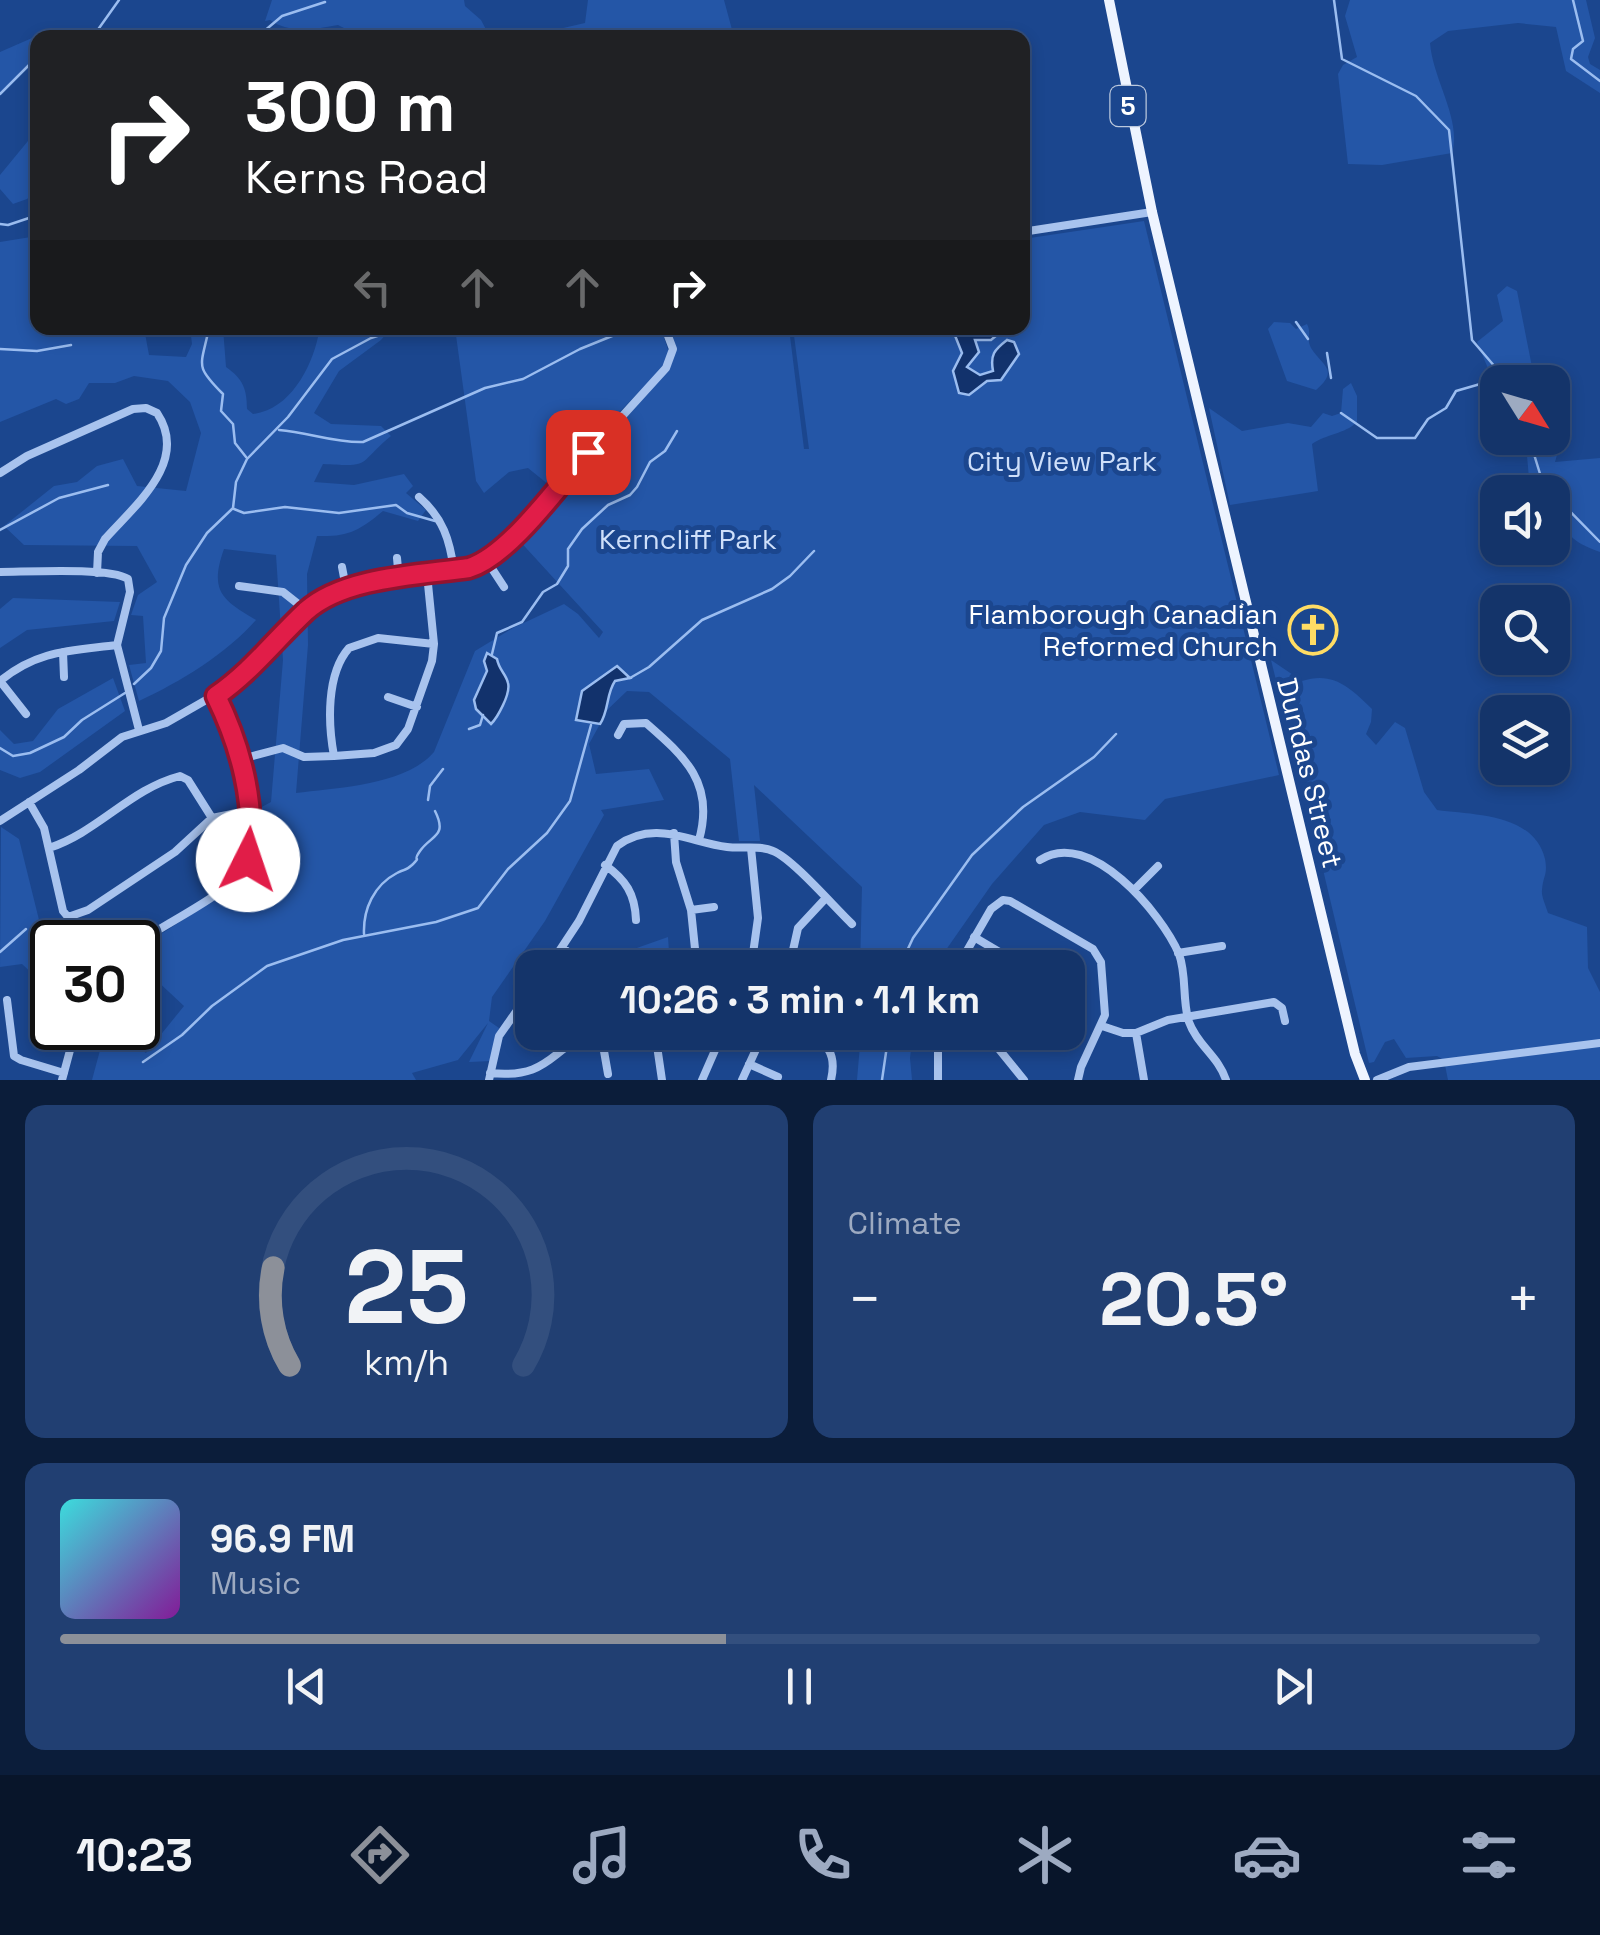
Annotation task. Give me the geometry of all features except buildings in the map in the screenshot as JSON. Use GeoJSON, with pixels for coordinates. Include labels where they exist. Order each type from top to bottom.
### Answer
{"type":"FeatureCollection","features":[{"type":"Feature","properties":{"kind":"main road","name":"5"},"geometry":{"type":"LineString","coordinates":[[1109,0],[1152,212]]}},
{"type":"Feature","properties":{"kind":"main road","name":"Dundas Street"},"geometry":{"type":"LineString","coordinates":[[1152,212],[1361,1080]]}},
{"type":"Feature","properties":{"kind":"street"},"geometry":{"type":"LineString","coordinates":[[1030,231],[1152,212]]}},
{"type":"Feature","properties":{"kind":"street"},"geometry":{"type":"LineString","coordinates":[[0,821],[79,770],[112,743],[166,723],[216,696],[246,674],[306,611],[346,588],[487,561],[517,533],[672,358],[668,335]]}},
{"type":"Feature","properties":{"kind":"street"},"geometry":{"type":"LineString","coordinates":[[0,473],[27,456],[133,409],[146,408],[157,413],[168,440],[164,467],[105,540],[98,552],[97,573]]}},
{"type":"Feature","properties":{"kind":"street"},"geometry":{"type":"LineString","coordinates":[[419,497],[444,528],[454,570]]}},
{"type":"Feature","properties":{"kind":"street"},"geometry":{"type":"LineString","coordinates":[[396,558],[400,579]]}},
{"type":"Feature","properties":{"kind":"street"},"geometry":{"type":"LineString","coordinates":[[487,561],[504,588]]}},
{"type":"Feature","properties":{"kind":"street"},"geometry":{"type":"LineString","coordinates":[[342,567],[346,588]]}},
{"type":"Feature","properties":{"kind":"street"},"geometry":{"type":"LineString","coordinates":[[0,572],[123,575],[130,584],[117,646],[139,730]]}},
{"type":"Feature","properties":{"kind":"street"},"geometry":{"type":"LineString","coordinates":[[238,760],[282,748],[304,757],[334,756],[374,753],[396,744],[408,729],[417,707],[434,644],[427,574]]}},
{"type":"Feature","properties":{"kind":"street"},"geometry":{"type":"LineString","coordinates":[[239,586],[283,592],[306,611]]}},
{"type":"Feature","properties":{"kind":"street"},"geometry":{"type":"LineString","coordinates":[[334,756],[331,727],[335,672],[349,648],[378,638],[434,644]]}},
{"type":"Feature","properties":{"kind":"street"},"geometry":{"type":"LineString","coordinates":[[26,714],[0,681],[30,660],[117,646]]}},
{"type":"Feature","properties":{"kind":"street"},"geometry":{"type":"LineString","coordinates":[[63,652],[64,677]]}},
{"type":"Feature","properties":{"kind":"street"},"geometry":{"type":"LineString","coordinates":[[160,928],[242,872],[249,854],[252,810],[216,696]]}},
{"type":"Feature","properties":{"kind":"street"},"geometry":{"type":"LineString","coordinates":[[388,697],[417,707]]}},
{"type":"Feature","properties":{"kind":"street"},"geometry":{"type":"LineString","coordinates":[[618,735],[624,724],[646,722],[695,771],[704,818],[699,840]]}},
{"type":"Feature","properties":{"kind":"street"},"geometry":{"type":"LineString","coordinates":[[49,848],[71,841],[148,786],[180,776],[188,780],[212,818]]}},
{"type":"Feature","properties":{"kind":"street"},"geometry":{"type":"LineString","coordinates":[[29,802],[44,828],[62,911],[71,916],[88,910],[176,852],[212,818],[252,810]]}},
{"type":"Feature","properties":{"kind":"street"},"geometry":{"type":"LineString","coordinates":[[674,833],[676,862],[692,910],[695,950]]}},
{"type":"Feature","properties":{"kind":"street"},"geometry":{"type":"LineString","coordinates":[[560,950],[579,922],[616,846],[626,840],[674,833],[731,848],[776,852],[852,924]]}},
{"type":"Feature","properties":{"kind":"street"},"geometry":{"type":"LineString","coordinates":[[752,848],[758,918],[753,950]]}},
{"type":"Feature","properties":{"kind":"street"},"geometry":{"type":"LineString","coordinates":[[1040,860],[1055,854],[1086,858],[1108,868],[1134,890],[1178,953],[1188,1016],[1226,1080]]}},
{"type":"Feature","properties":{"kind":"street"},"geometry":{"type":"LineString","coordinates":[[605,864],[627,884],[634,899],[636,920]]}},
{"type":"Feature","properties":{"kind":"street"},"geometry":{"type":"LineString","coordinates":[[1134,890],[1158,866]]}},
{"type":"Feature","properties":{"kind":"street"},"geometry":{"type":"LineString","coordinates":[[793,950],[798,928],[824,899]]}},
{"type":"Feature","properties":{"kind":"street"},"geometry":{"type":"LineString","coordinates":[[967,950],[990,908],[1003,900],[1088,944],[1101,962],[1105,1005],[1102,1026],[1078,1080]]}},
{"type":"Feature","properties":{"kind":"street"},"geometry":{"type":"LineString","coordinates":[[692,910],[714,908]]}},
{"type":"Feature","properties":{"kind":"street"},"geometry":{"type":"LineString","coordinates":[[974,937],[997,950]]}},
{"type":"Feature","properties":{"kind":"street"},"geometry":{"type":"LineString","coordinates":[[1178,953],[1222,946]]}},
{"type":"Feature","properties":{"kind":"street"},"geometry":{"type":"LineString","coordinates":[[562,947],[566,950]]}},
{"type":"Feature","properties":{"kind":"street"},"geometry":{"type":"LineString","coordinates":[[7,1000],[14,1056],[63,1076],[70,1050]]}},
{"type":"Feature","properties":{"kind":"street"},"geometry":{"type":"LineString","coordinates":[[1102,1026],[1136,1033],[1159,1022],[1274,1002],[1282,1008],[1285,1022]]}},
{"type":"Feature","properties":{"kind":"street"},"geometry":{"type":"LineString","coordinates":[[515,1013],[499,1036],[490,1077],[532,1074],[563,1050]]}},
{"type":"Feature","properties":{"kind":"street"},"geometry":{"type":"LineString","coordinates":[[1136,1033],[1144,1080]]}},
{"type":"Feature","properties":{"kind":"street"},"geometry":{"type":"LineString","coordinates":[[1377,1080],[1409,1068],[1600,1043]]}},
{"type":"Feature","properties":{"kind":"street"},"geometry":{"type":"LineString","coordinates":[[604,1050],[608,1074]]}},
{"type":"Feature","properties":{"kind":"street"},"geometry":{"type":"LineString","coordinates":[[658,1050],[662,1080]]}},
{"type":"Feature","properties":{"kind":"street"},"geometry":{"type":"LineString","coordinates":[[702,1080],[715,1050]]}},
{"type":"Feature","properties":{"kind":"street"},"geometry":{"type":"LineString","coordinates":[[742,1080],[756,1050]]}},
{"type":"Feature","properties":{"kind":"street"},"geometry":{"type":"LineString","coordinates":[[828,1050],[834,1060],[831,1080]]}},
{"type":"Feature","properties":{"kind":"street"},"geometry":{"type":"LineString","coordinates":[[938,1050],[938,1080]]}},
{"type":"Feature","properties":{"kind":"street"},"geometry":{"type":"LineString","coordinates":[[1000,1050],[1024,1080]]}},
{"type":"Feature","properties":{"kind":"street"},"geometry":{"type":"LineString","coordinates":[[749,1064],[778,1077]]}},
{"type":"Feature","properties":{"kind":"green space"},"geometry":{"type":"Polygon","coordinates":[[[272,0],[464,0],[486,30],[348,30],[338,25],[294,29],[265,21],[272,0]]]}},
{"type":"Feature","properties":{"kind":"green space"},"geometry":{"type":"Polygon","coordinates":[[[588,0],[724,0],[732,30],[554,30],[585,23],[588,0]]]}},
{"type":"Feature","properties":{"kind":"green space"},"geometry":{"type":"Polygon","coordinates":[[[1350,0],[1586,0],[1595,38],[1588,57],[1590,64],[1600,70],[1600,93],[1566,71],[1556,27],[1518,23],[1448,31],[1430,43],[1453,127],[1452,153],[1382,165],[1348,164],[1338,74],[1343,65],[1357,57],[1345,16],[1350,0]]]}},
{"type":"Feature","properties":{"kind":"green space"},"geometry":{"type":"Polygon","coordinates":[[[30,39],[30,63],[0,95],[0,52],[30,39]]]}},
{"type":"Feature","properties":{"kind":"green space"},"geometry":{"type":"Polygon","coordinates":[[[30,139],[30,196],[13,204],[0,189],[0,175],[30,139]]]}},
{"type":"Feature","properties":{"kind":"green space","name":"City View Park"},"geometry":{"type":"Polygon","coordinates":[[[1144,221],[1279,775],[1165,799],[1145,820],[1080,812],[1044,825],[992,884],[946,950],[860,950],[862,887],[754,785],[760,841],[739,841],[730,759],[649,692],[627,691],[605,712],[615,681],[629,678],[621,673],[605,693],[596,724],[600,724],[589,744],[596,774],[649,769],[664,800],[601,810],[604,815],[545,921],[525,950],[515,950],[515,964],[492,997],[489,1021],[499,1028],[491,1061],[469,1062],[488,1023],[458,1060],[412,1073],[416,1080],[92,1080],[100,1050],[146,1053],[160,1050],[160,1036],[184,1006],[160,984],[160,935],[240,883],[255,859],[258,809],[271,802],[283,660],[276,555],[224,549],[218,575],[222,593],[256,620],[202,666],[139,701],[129,665],[146,663],[143,616],[131,615],[138,595],[157,582],[137,546],[24,545],[4,526],[54,486],[77,482],[97,466],[123,459],[137,486],[186,491],[201,433],[190,402],[168,381],[134,376],[115,383],[89,383],[79,399],[66,404],[56,399],[0,422],[0,242],[30,237],[30,335],[145,335],[149,355],[186,357],[192,344],[191,335],[224,335],[226,367],[243,385],[247,409],[253,414],[266,411],[288,396],[304,374],[318,337],[385,335],[339,371],[314,413],[331,424],[381,426],[391,436],[363,462],[323,464],[314,482],[354,485],[404,474],[413,486],[406,493],[426,510],[418,521],[383,511],[353,531],[317,536],[307,574],[308,645],[296,793],[370,783],[422,763],[434,752],[475,651],[513,628],[564,604],[599,638],[603,632],[516,537],[671,365],[676,348],[671,335],[790,335],[804,449],[809,449],[794,335],[1030,335],[1030,238],[1144,221]]]}},
{"type":"Feature","properties":{"kind":"green space"},"geometry":{"type":"Polygon","coordinates":[[[1507,286],[1517,291],[1532,365],[1487,365],[1477,342],[1503,321],[1497,295],[1507,286]]]}},
{"type":"Feature","properties":{"kind":"green space"},"geometry":{"type":"Polygon","coordinates":[[[1274,322],[1290,323],[1296,329],[1307,324],[1311,348],[1328,372],[1316,390],[1287,381],[1268,329],[1274,322]]]}},
{"type":"Feature","properties":{"kind":"green space","name":"Kerncliff Park"},"geometry":{"type":"Polygon","coordinates":[[[456,335],[663,335],[669,353],[662,368],[549,485],[528,468],[509,472],[484,493],[476,481],[456,335]]]}},
{"type":"Feature","properties":{"kind":"green space"},"geometry":{"type":"Polygon","coordinates":[[[1351,383],[1357,396],[1357,422],[1312,444],[1318,491],[1230,505],[1209,408],[1242,431],[1288,423],[1311,427],[1323,413],[1341,413],[1343,389],[1351,383]]]}},
{"type":"Feature","properties":{"kind":"green space"},"geometry":{"type":"Polygon","coordinates":[[[1557,455],[1555,462],[1600,458],[1600,552],[1570,534],[1570,475],[1529,475],[1527,456],[1557,455]]]}},
{"type":"Feature","properties":{"kind":"green space"},"geometry":{"type":"Polygon","coordinates":[[[13,598],[120,602],[114,621],[27,630],[0,648],[0,609],[13,598]]]}},
{"type":"Feature","properties":{"kind":"green space"},"geometry":{"type":"Polygon","coordinates":[[[1271,660],[1302,681],[1332,680],[1356,694],[1372,709],[1366,734],[1376,745],[1395,722],[1405,728],[1424,792],[1437,810],[1500,819],[1529,833],[1539,844],[1546,864],[1542,892],[1548,913],[1587,927],[1588,968],[1600,992],[1600,1080],[1448,1080],[1444,1060],[1437,1056],[1406,1058],[1394,1039],[1385,1042],[1374,1062],[1369,1063],[1315,836],[1331,820],[1315,789],[1300,777],[1271,660]]]}},
{"type":"Feature","properties":{"kind":"green space"},"geometry":{"type":"Polygon","coordinates":[[[113,678],[125,711],[40,772],[20,778],[0,770],[0,730],[14,744],[33,741],[58,709],[113,678]]]}},
{"type":"Feature","properties":{"kind":"green space"},"geometry":{"type":"Polygon","coordinates":[[[1,827],[19,839],[39,920],[30,920],[30,971],[22,964],[0,967],[1,827]]]}},
{"type":"Feature","properties":{"kind":"green space"},"geometry":{"type":"Polygon","coordinates":[[[668,937],[669,950],[631,950],[668,937]]]}},
{"type":"Feature","properties":{"kind":"green space"},"geometry":{"type":"Polygon","coordinates":[[[860,1050],[911,1050],[912,1080],[857,1080],[860,1050]]]}},
{"type":"Feature","properties":{"kind":"shaded area"},"geometry":{"type":"Polygon","coordinates":[[[955,335],[997,335],[991,340],[975,340],[979,352],[967,367],[980,375],[993,371],[994,353],[1007,340],[1014,342],[1019,354],[1001,380],[987,381],[969,395],[959,393],[953,371],[962,353],[955,335]]]}},
{"type":"Feature","properties":{"kind":"shaded area"},"geometry":{"type":"Polygon","coordinates":[[[487,653],[497,659],[508,688],[491,724],[476,709],[474,700],[487,671],[487,653]]]}},
{"type":"Feature","properties":{"kind":"shaded area"},"geometry":{"type":"Polygon","coordinates":[[[617,666],[630,678],[615,681],[600,724],[576,720],[582,691],[617,666]]]}},
{"type":"Feature","properties":{"kind":"waterway"},"geometry":{"type":"LineString","coordinates":[[98,30],[119,0]]}},
{"type":"Feature","properties":{"kind":"waterway"},"geometry":{"type":"LineString","coordinates":[[1334,0],[1342,59],[1416,96],[1449,130],[1472,340],[1493,365]]}},
{"type":"Feature","properties":{"kind":"waterway"},"geometry":{"type":"LineString","coordinates":[[1573,0],[1583,41],[1573,49],[1571,59],[1600,81]]}},
{"type":"Feature","properties":{"kind":"waterway"},"geometry":{"type":"LineString","coordinates":[[265,30],[282,16],[325,2]]}},
{"type":"Feature","properties":{"kind":"waterway"},"geometry":{"type":"LineString","coordinates":[[0,94],[30,64]]}},
{"type":"Feature","properties":{"kind":"waterway"},"geometry":{"type":"LineString","coordinates":[[0,224],[30,218]]}},
{"type":"Feature","properties":{"kind":"waterway"},"geometry":{"type":"LineString","coordinates":[[1296,322],[1308,339]]}},
{"type":"Feature","properties":{"kind":"waterway"},"geometry":{"type":"LineString","coordinates":[[207,335],[202,365],[223,394],[221,411],[233,424],[235,443],[246,457]]}},
{"type":"Feature","properties":{"kind":"waterway"},"geometry":{"type":"LineString","coordinates":[[134,684],[151,668],[161,651],[164,618],[186,565],[207,533],[233,508],[236,482],[247,459],[288,417],[332,359],[380,335]]}},
{"type":"Feature","properties":{"kind":"waterway"},"geometry":{"type":"LineString","coordinates":[[279,430],[363,442],[485,388],[523,379],[615,335]]}},
{"type":"Feature","properties":{"kind":"waterway"},"geometry":{"type":"LineString","coordinates":[[0,349],[37,351],[71,345]]}},
{"type":"Feature","properties":{"kind":"waterway"},"geometry":{"type":"LineString","coordinates":[[1327,353],[1331,378]]}},
{"type":"Feature","properties":{"kind":"waterway"},"geometry":{"type":"LineString","coordinates":[[1341,413],[1377,438],[1415,438],[1428,419],[1446,408],[1456,391],[1480,384]]}},
{"type":"Feature","properties":{"kind":"waterway"},"geometry":{"type":"LineString","coordinates":[[492,654],[497,633],[522,622],[543,592],[557,584],[568,566],[568,549],[582,529],[608,505],[630,495],[650,462],[665,451],[677,431]]}},
{"type":"Feature","properties":{"kind":"waterway"},"geometry":{"type":"LineString","coordinates":[[1534,455],[1540,475]]}},
{"type":"Feature","properties":{"kind":"waterway"},"geometry":{"type":"LineString","coordinates":[[0,530],[59,498],[108,485]]}},
{"type":"Feature","properties":{"kind":"waterway"},"geometry":{"type":"LineString","coordinates":[[234,509],[244,513],[285,507],[339,513],[396,505],[407,513],[435,521]]}},
{"type":"Feature","properties":{"kind":"waterway"},"geometry":{"type":"LineString","coordinates":[[1570,511],[1600,542]]}},
{"type":"Feature","properties":{"kind":"waterway"},"geometry":{"type":"LineString","coordinates":[[630,678],[649,667],[702,620],[772,589],[814,551]]}},
{"type":"Feature","properties":{"kind":"waterway"},"geometry":{"type":"LineString","coordinates":[[0,748],[13,756],[30,753],[64,737],[82,720],[125,693]]}},
{"type":"Feature","properties":{"kind":"waterway"},"geometry":{"type":"LineString","coordinates":[[469,729],[480,725],[483,715]]}},
{"type":"Feature","properties":{"kind":"waterway"},"geometry":{"type":"LineString","coordinates":[[143,1062],[267,966],[343,940],[436,922],[478,908],[508,869],[547,833],[570,801],[591,725]]}},
{"type":"Feature","properties":{"kind":"waterway"},"geometry":{"type":"LineString","coordinates":[[907,950],[972,855],[1023,807],[1094,757],[1116,734]]}},
{"type":"Feature","properties":{"kind":"waterway"},"geometry":{"type":"LineString","coordinates":[[428,800],[430,786],[443,769]]}},
{"type":"Feature","properties":{"kind":"waterway"},"geometry":{"type":"LineString","coordinates":[[364,934],[368,907],[376,891],[412,865],[439,831],[435,811]]}},
{"type":"Feature","properties":{"kind":"waterway"},"geometry":{"type":"LineString","coordinates":[[0,952],[26,929]]}},
{"type":"Feature","properties":{"kind":"waterway"},"geometry":{"type":"LineString","coordinates":[[882,1080],[886,1050]]}},
{"type":"Feature","properties":{"kind":"place","name":"Flamborough Canadian Reformed Church"},"geometry":{"type":"Point","coordinates":[1313,630]}},
{"type":"Feature","properties":{"kind":"route"},"geometry":{"type":"LineString","coordinates":[[248,860],[251,804],[216,696],[246,674],[306,611],[337,591],[469,568],[487,561],[588,452]]}}]}
